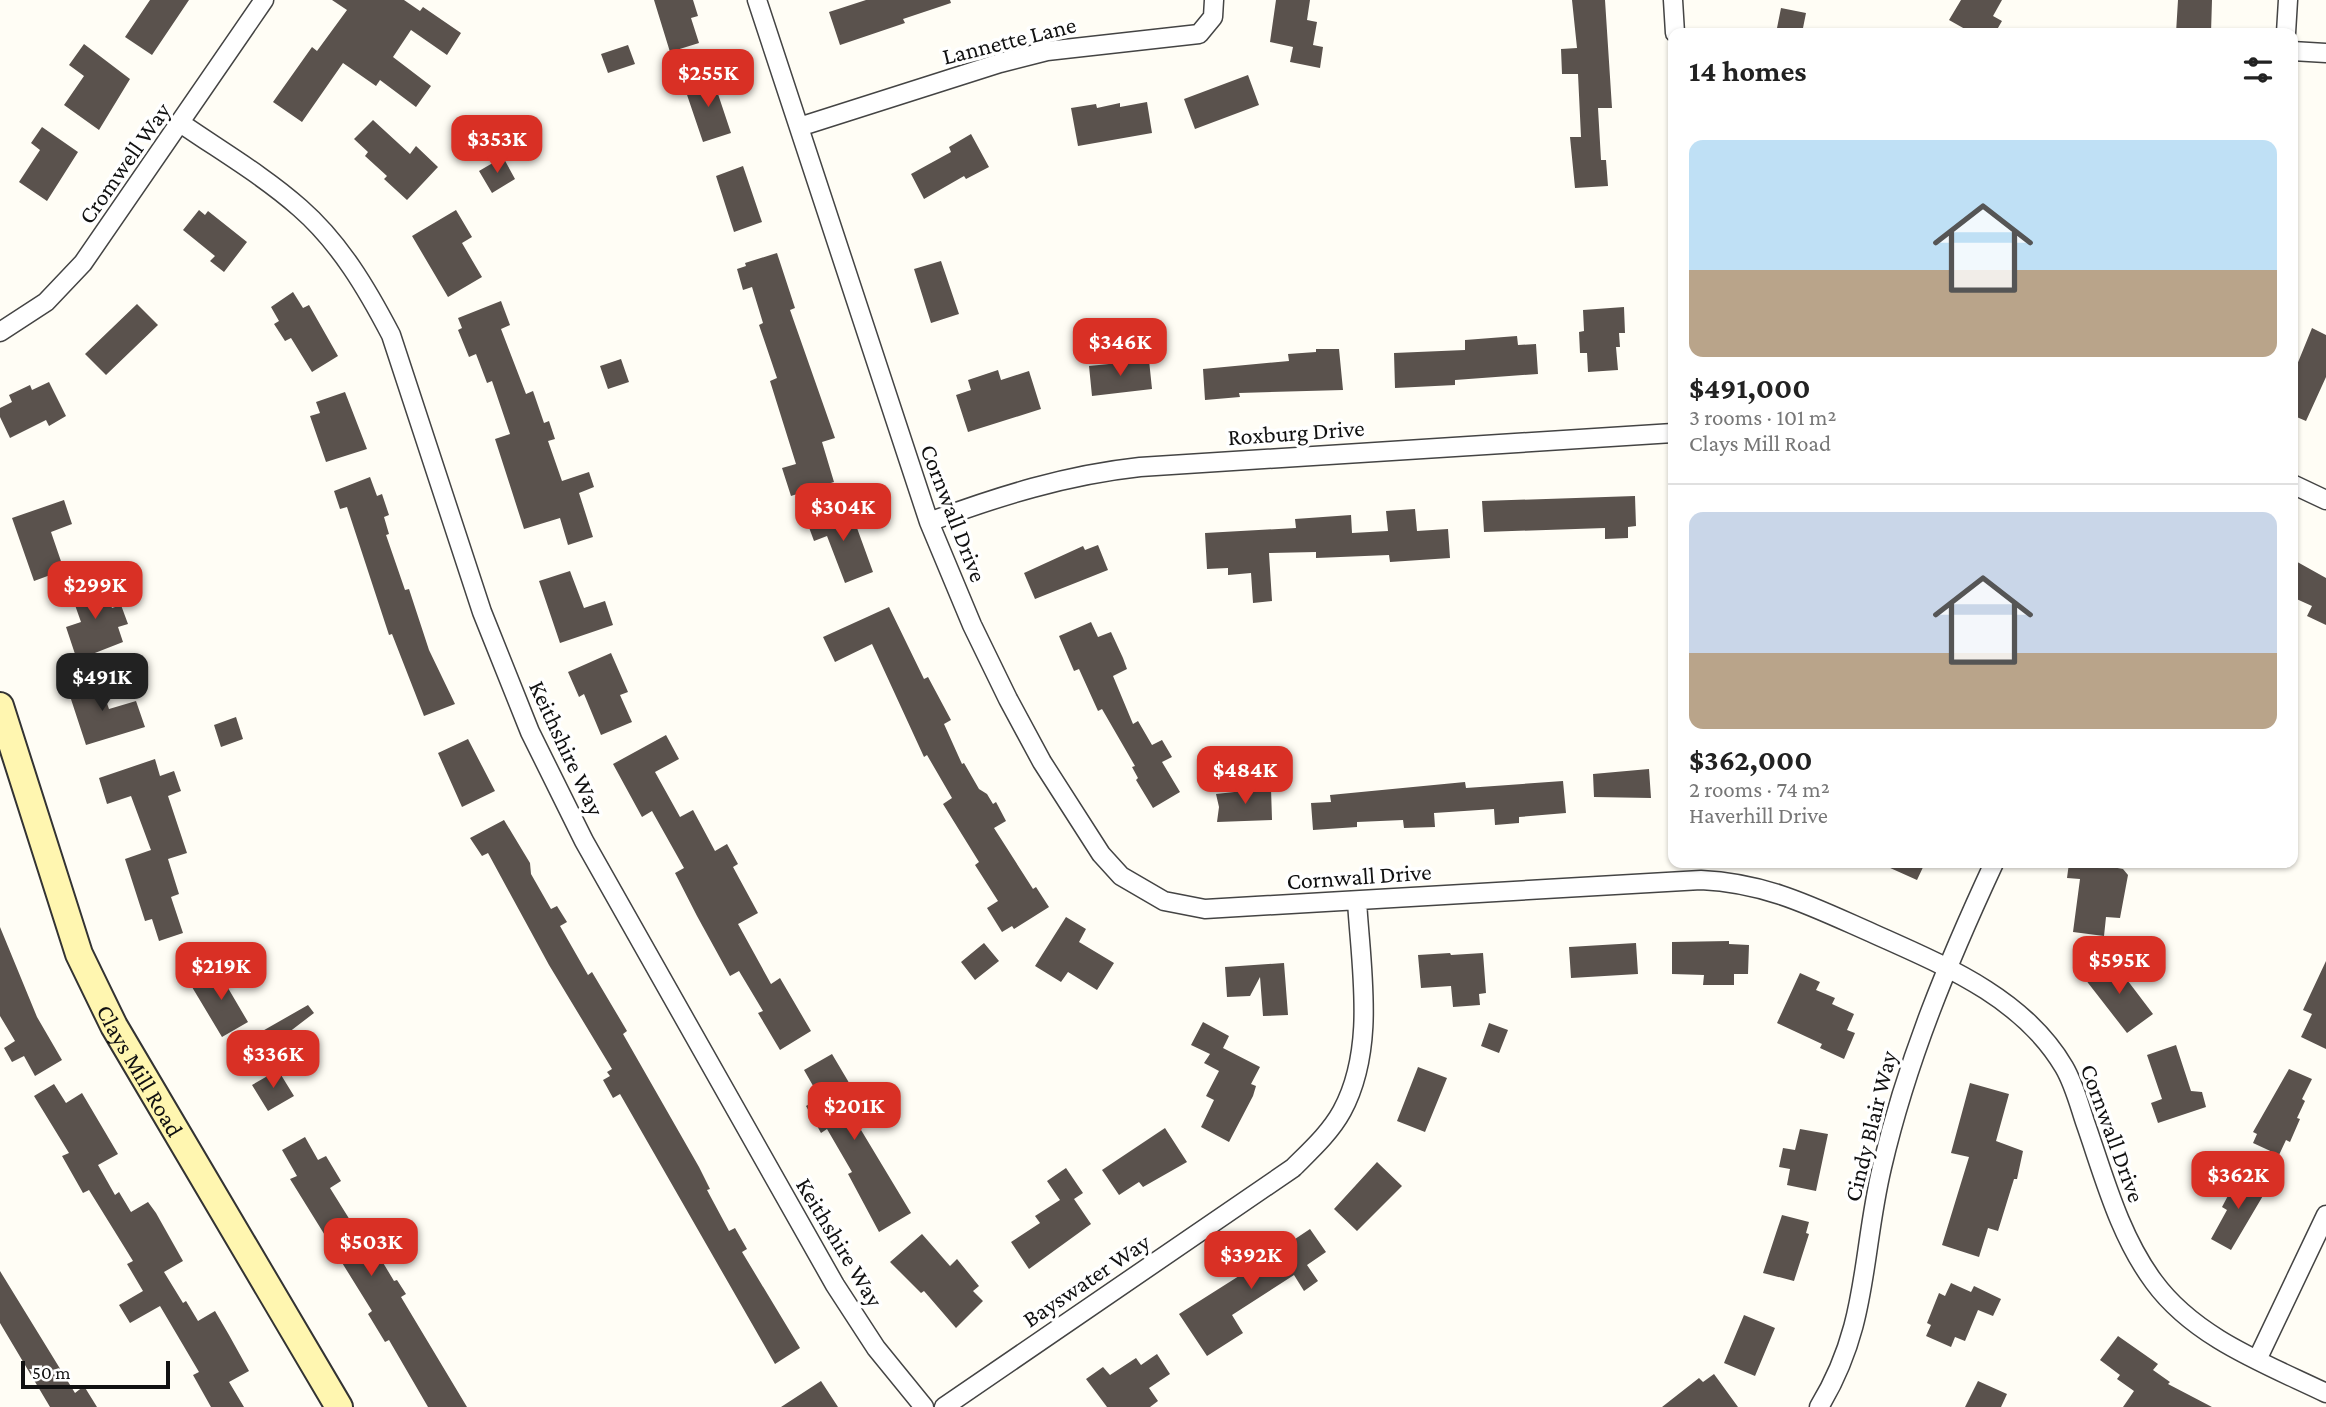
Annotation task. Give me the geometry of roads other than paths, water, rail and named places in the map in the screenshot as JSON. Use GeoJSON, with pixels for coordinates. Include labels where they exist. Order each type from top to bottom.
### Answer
{"type":"FeatureCollection","features":[{"type":"Feature","properties":{"kind":"main road","name":"Clays Mill Road"},"geometry":{"type":"LineString","coordinates":[[0,706],[79,954],[90,980],[114,1026],[339,1407]]}},
{"type":"Feature","properties":{"kind":"street","name":"Cromwell Way"},"geometry":{"type":"LineString","coordinates":[[0,332],[22,320],[66,283],[182,124],[264,0]]}},
{"type":"Feature","properties":{"kind":"street","name":"Cornwall Drive"},"geometry":{"type":"LineString","coordinates":[[757,0],[929,522],[972,625],[1013,709],[1042,762],[1101,854],[1121,876],[1164,901],[1205,909],[1727,881],[1783,894],[1946,966],[2011,1007],[2034,1028],[2065,1068],[2120,1221],[2155,1284],[2198,1325],[2257,1360],[2326,1394]]}},
{"type":"Feature","properties":{"kind":"street","name":"Lannette Lane"},"geometry":{"type":"LineString","coordinates":[[799,127],[1000,62],[1047,51],[1199,34],[1213,17],[1214,0]]}},
{"type":"Feature","properties":{"kind":"street"},"geometry":{"type":"LineString","coordinates":[[1673,0],[1675,28]]}},
{"type":"Feature","properties":{"kind":"street"},"geometry":{"type":"LineString","coordinates":[[2286,28],[2288,0]]}},
{"type":"Feature","properties":{"kind":"street"},"geometry":{"type":"LineString","coordinates":[[2298,51],[2326,53]]}},
{"type":"Feature","properties":{"kind":"street","name":"Keithshire Way"},"geometry":{"type":"LineString","coordinates":[[182,124],[301,209],[338,250],[373,302],[391,335],[482,612],[507,676],[530,732],[584,841],[835,1285],[876,1348],[924,1407]]}},
{"type":"Feature","properties":{"kind":"street","name":"Roxburg Drive"},"geometry":{"type":"LineString","coordinates":[[929,522],[1047,482],[1112,470],[1668,433]]}},
{"type":"Feature","properties":{"kind":"street"},"geometry":{"type":"LineString","coordinates":[[2298,487],[2326,500]]}},
{"type":"Feature","properties":{"kind":"street","name":"Cindy Blair Way"},"geometry":{"type":"LineString","coordinates":[[1819,1407],[1834,1381],[1854,1330],[1875,1203],[1895,1116],[1917,1042],[1946,966],[1992,868]]}},
{"type":"Feature","properties":{"kind":"street","name":"Bayswater Way"},"geometry":{"type":"LineString","coordinates":[[944,1407],[1293,1168],[1321,1140],[1341,1113],[1358,1067],[1364,1014],[1357,901]]}},
{"type":"Feature","properties":{"kind":"street"},"geometry":{"type":"LineString","coordinates":[[2257,1360],[2326,1215]]}}]}
